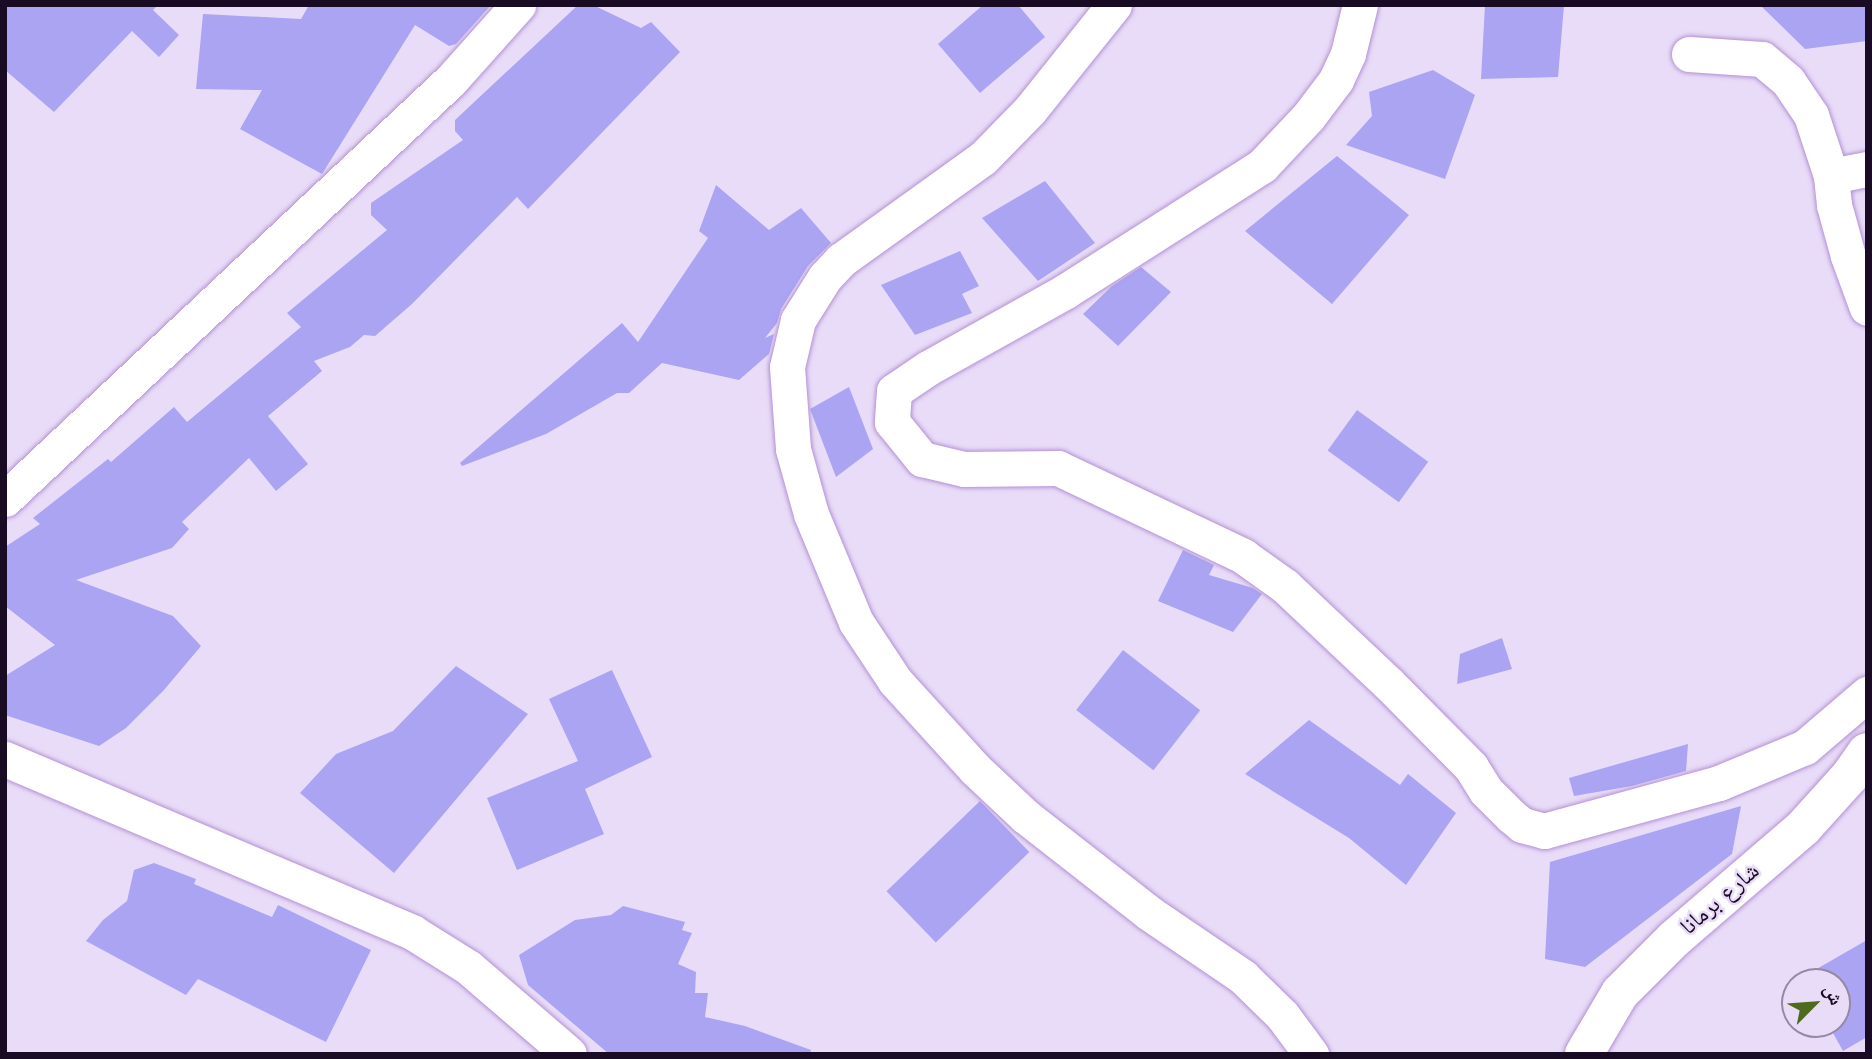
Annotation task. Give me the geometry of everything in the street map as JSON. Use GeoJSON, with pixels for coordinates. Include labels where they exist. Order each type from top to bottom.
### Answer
{"type":"FeatureCollection","features":[{"type":"Feature","properties":{"kind":"street"},"geometry":{"type":"LineString","coordinates":[[5,499],[432,99],[518,5]]}},
{"type":"Feature","properties":{"kind":"street"},"geometry":{"type":"LineString","coordinates":[[1114,5],[1030,110],[983,158],[841,260],[825,277],[798,320],[787,367],[793,449],[811,514],[856,622],[895,681],[975,769],[1025,816],[1149,913],[1243,977],[1282,1015],[1311,1054]]}},
{"type":"Feature","properties":{"kind":"street"},"geometry":{"type":"LineString","coordinates":[[1360,5],[1348,54],[1336,80],[1308,117],[1262,166],[1066,291],[928,368],[894,391],[892,422],[922,459],[964,469],[1058,468],[1243,556],[1284,586],[1341,638],[1471,767],[1486,791],[1511,816],[1533,828],[1544,831],[1719,783],[1805,747],[1867,694]]}},
{"type":"Feature","properties":{"kind":"street"},"geometry":{"type":"LineString","coordinates":[[1689,54],[1762,60],[1788,81],[1811,115],[1831,176],[1838,217],[1867,308]]}},
{"type":"Feature","properties":{"kind":"street"},"geometry":{"type":"LineString","coordinates":[[1831,176],[1867,169]]}},
{"type":"Feature","properties":{"kind":"street","name":"شارع برمانا"},"geometry":{"type":"LineString","coordinates":[[1584,1054],[1620,993],[1674,939],[1803,828],[1850,776],[1867,752]]}},
{"type":"Feature","properties":{"kind":"street"},"geometry":{"type":"LineString","coordinates":[[5,759],[412,932],[468,967],[569,1054]]}},
{"type":"Feature","properties":{"kind":"building"},"geometry":{"type":"Polygon","coordinates":[[[5,5],[158,5],[153,10],[179,35],[159,57],[132,31],[54,112],[5,70],[5,5]]]}},
{"type":"Feature","properties":{"kind":"building"},"geometry":{"type":"Polygon","coordinates":[[[309,5],[491,5],[456,44],[449,46],[415,25],[322,174],[240,129],[262,90],[196,89],[203,14],[301,19],[309,5]]]}},
{"type":"Feature","properties":{"kind":"building"},"geometry":{"type":"Polygon","coordinates":[[[578,5],[593,5],[641,28],[651,22],[680,52],[528,209],[517,197],[412,304],[375,336],[364,335],[350,347],[314,361],[322,371],[268,416],[308,464],[276,491],[249,458],[182,522],[189,529],[172,548],[76,580],[173,616],[201,646],[164,690],[126,728],[99,746],[5,715],[5,676],[55,645],[5,606],[5,547],[40,524],[33,518],[108,459],[111,462],[174,407],[187,422],[301,327],[287,313],[387,230],[371,215],[371,203],[463,140],[455,131],[455,120],[578,5]]]}},
{"type":"Feature","properties":{"kind":"building"},"geometry":{"type":"Polygon","coordinates":[[[983,5],[1018,5],[1045,37],[980,93],[938,44],[983,5]]]}},
{"type":"Feature","properties":{"kind":"building"},"geometry":{"type":"Polygon","coordinates":[[[1485,5],[1564,5],[1558,77],[1481,79],[1485,5]]]}},
{"type":"Feature","properties":{"kind":"building"},"geometry":{"type":"Polygon","coordinates":[[[1760,5],[1867,5],[1867,41],[1805,49],[1760,5]]]}},
{"type":"Feature","properties":{"kind":"building"},"geometry":{"type":"Polygon","coordinates":[[[1433,70],[1475,95],[1445,179],[1346,145],[1372,116],[1369,92],[1433,70]]]}},
{"type":"Feature","properties":{"kind":"building"},"geometry":{"type":"Polygon","coordinates":[[[1337,156],[1409,215],[1332,304],[1245,231],[1337,156]]]}},
{"type":"Feature","properties":{"kind":"building"},"geometry":{"type":"Polygon","coordinates":[[[1045,181],[1095,243],[1038,281],[982,218],[1045,181]]]}},
{"type":"Feature","properties":{"kind":"building"},"geometry":{"type":"Polygon","coordinates":[[[716,185],[769,230],[801,208],[831,243],[808,266],[781,309],[777,323],[765,338],[774,334],[769,354],[739,380],[662,363],[629,393],[617,393],[546,434],[462,466],[460,463],[622,323],[638,342],[708,238],[699,231],[716,185]]]}},
{"type":"Feature","properties":{"kind":"building"},"geometry":{"type":"Polygon","coordinates":[[[960,251],[979,286],[962,294],[972,313],[915,335],[881,285],[960,251]]]}},
{"type":"Feature","properties":{"kind":"building"},"geometry":{"type":"Polygon","coordinates":[[[1141,267],[1171,292],[1118,346],[1083,314],[1112,286],[1141,267]]]}},
{"type":"Feature","properties":{"kind":"building"},"geometry":{"type":"Polygon","coordinates":[[[849,387],[873,449],[836,477],[810,409],[849,387]]]}},
{"type":"Feature","properties":{"kind":"building"},"geometry":{"type":"Polygon","coordinates":[[[1357,410],[1428,462],[1399,502],[1328,450],[1357,410]]]}},
{"type":"Feature","properties":{"kind":"building"},"geometry":{"type":"Polygon","coordinates":[[[1183,550],[1214,565],[1209,575],[1253,588],[1262,594],[1233,632],[1158,601],[1183,550]]]}},
{"type":"Feature","properties":{"kind":"building"},"geometry":{"type":"Polygon","coordinates":[[[1502,638],[1512,669],[1457,684],[1460,654],[1502,638]]]}},
{"type":"Feature","properties":{"kind":"building"},"geometry":{"type":"Polygon","coordinates":[[[1123,650],[1200,710],[1153,770],[1076,710],[1123,650]]]}},
{"type":"Feature","properties":{"kind":"building"},"geometry":{"type":"Polygon","coordinates":[[[456,666],[528,714],[394,873],[300,793],[336,754],[393,731],[456,666]]]}},
{"type":"Feature","properties":{"kind":"building"},"geometry":{"type":"Polygon","coordinates":[[[612,670],[652,757],[585,789],[604,834],[517,870],[487,798],[578,761],[549,699],[612,670]]]}},
{"type":"Feature","properties":{"kind":"building"},"geometry":{"type":"Polygon","coordinates":[[[1309,720],[1400,785],[1408,774],[1456,813],[1406,885],[1349,838],[1245,774],[1309,720]]]}},
{"type":"Feature","properties":{"kind":"building"},"geometry":{"type":"Polygon","coordinates":[[[1688,744],[1686,771],[1632,786],[1574,796],[1569,778],[1688,744]]]}},
{"type":"Feature","properties":{"kind":"building"},"geometry":{"type":"Polygon","coordinates":[[[980,801],[1029,852],[936,942],[886,891],[980,801]]]}},
{"type":"Feature","properties":{"kind":"building"},"geometry":{"type":"Polygon","coordinates":[[[1741,806],[1732,854],[1585,967],[1545,959],[1550,862],[1741,806]]]}},
{"type":"Feature","properties":{"kind":"building"},"geometry":{"type":"Polygon","coordinates":[[[154,863],[196,879],[194,884],[272,917],[278,905],[371,950],[326,1042],[198,979],[186,995],[86,941],[103,920],[127,901],[134,870],[154,863]]]}},
{"type":"Feature","properties":{"kind":"building"},"geometry":{"type":"Polygon","coordinates":[[[623,906],[685,922],[682,930],[692,933],[678,964],[696,972],[695,993],[708,993],[705,1017],[745,1026],[811,1050],[810,1054],[609,1054],[528,985],[519,955],[575,920],[611,915],[623,906]]]}},
{"type":"Feature","properties":{"kind":"building"},"geometry":{"type":"Polygon","coordinates":[[[1867,940],[1867,1037],[1843,1051],[1836,1038],[1851,1038],[1851,968],[1818,968],[1867,940]]]}}]}
